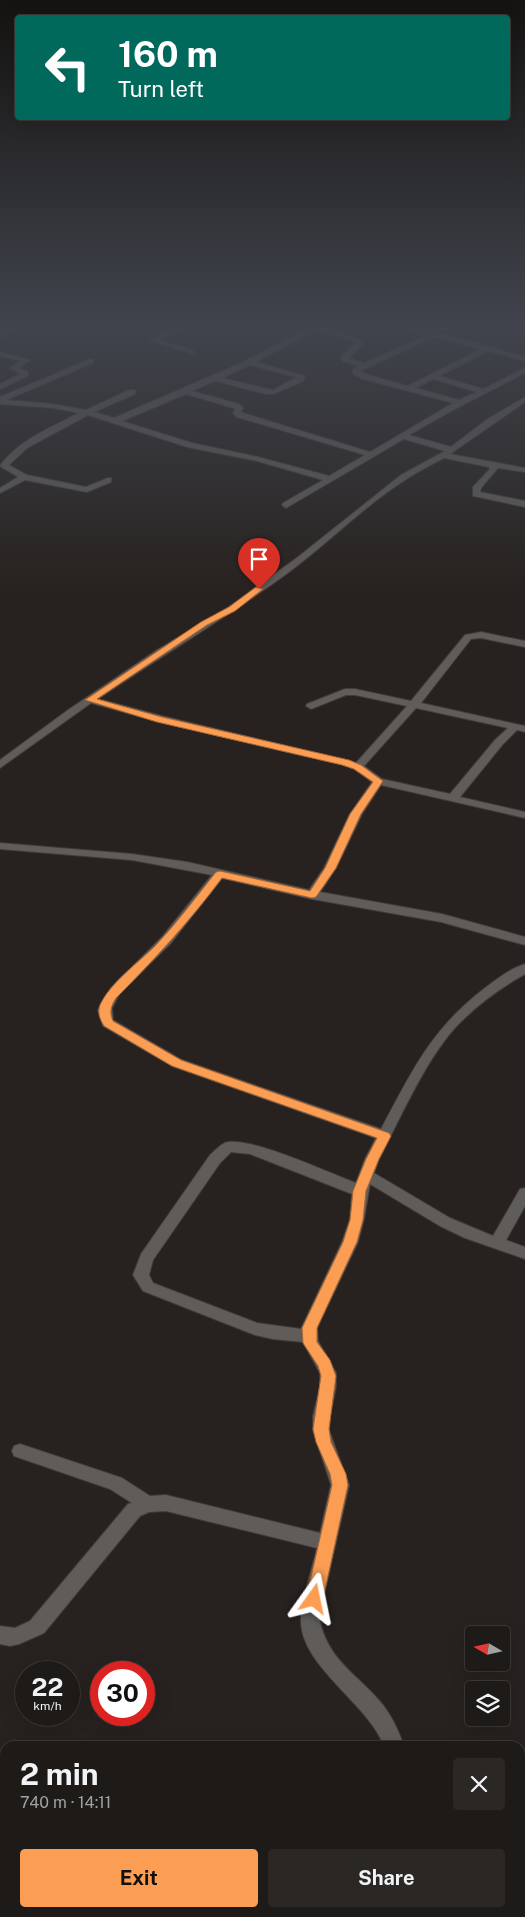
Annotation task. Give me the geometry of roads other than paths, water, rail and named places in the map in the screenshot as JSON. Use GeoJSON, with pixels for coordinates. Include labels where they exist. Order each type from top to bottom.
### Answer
{"type":"FeatureCollection","features":[{"type":"Feature","properties":{"kind":"street"},"geometry":{"type":"LineString","coordinates":[[83,413],[19,450],[7,460],[4,466],[24,477],[87,490],[108,480]]}},
{"type":"Feature","properties":{"kind":"street"},"geometry":{"type":"LineString","coordinates":[[91,413],[190,445],[258,459],[330,479]]}},
{"type":"Feature","properties":{"kind":"street"},"geometry":{"type":"LineString","coordinates":[[115,421],[133,413]]}},
{"type":"Feature","properties":{"kind":"street"},"geometry":{"type":"LineString","coordinates":[[238,413],[372,455]]}},
{"type":"Feature","properties":{"kind":"street"},"geometry":{"type":"LineString","coordinates":[[286,505],[442,413]]}},
{"type":"Feature","properties":{"kind":"street"},"geometry":{"type":"LineString","coordinates":[[0,765],[90,700],[204,624],[232,609],[301,559],[404,477],[447,453],[502,413]]}},
{"type":"Feature","properties":{"kind":"street"},"geometry":{"type":"LineString","coordinates":[[403,436],[447,453],[492,465],[525,470]]}},
{"type":"Feature","properties":{"kind":"street"},"geometry":{"type":"LineString","coordinates":[[492,465],[494,469],[477,487],[476,494],[525,504]]}},
{"type":"Feature","properties":{"kind":"street"},"geometry":{"type":"LineString","coordinates":[[0,490],[24,477]]}},
{"type":"Feature","properties":{"kind":"street"},"geometry":{"type":"LineString","coordinates":[[358,767],[413,705],[468,637],[481,635],[525,644]]}},
{"type":"Feature","properties":{"kind":"street"},"geometry":{"type":"LineString","coordinates":[[311,706],[345,692],[356,692],[520,728]]}},
{"type":"Feature","properties":{"kind":"street"},"geometry":{"type":"LineString","coordinates":[[90,700],[160,720],[345,762],[358,767],[378,781],[525,815]]}},
{"type":"Feature","properties":{"kind":"street"},"geometry":{"type":"LineString","coordinates":[[452,799],[499,742],[520,728]]}},
{"type":"Feature","properties":{"kind":"street"},"geometry":{"type":"LineString","coordinates":[[312,895],[330,868],[356,814],[378,781]]}},
{"type":"Feature","properties":{"kind":"street"},"geometry":{"type":"LineString","coordinates":[[0,846],[132,857],[187,866],[312,895],[442,918],[525,941]]}},
{"type":"Feature","properties":{"kind":"street"},"geometry":{"type":"LineString","coordinates":[[220,874],[191,912],[158,949],[111,996],[105,1007],[104,1016],[108,1023],[177,1063],[384,1136]]}},
{"type":"Feature","properties":{"kind":"street"},"geometry":{"type":"LineString","coordinates":[[393,1741],[392,1736],[380,1717],[317,1647],[310,1631],[310,1617],[340,1485],[338,1474],[323,1442],[321,1429],[328,1376],[325,1364],[310,1343],[308,1336],[309,1328],[350,1242],[357,1220],[360,1191],[366,1175],[384,1136],[426,1058],[448,1028],[470,1006],[525,968]]}},
{"type":"Feature","properties":{"kind":"street"},"geometry":{"type":"LineString","coordinates":[[308,1336],[273,1333],[255,1328],[148,1287],[141,1275],[146,1258],[215,1159],[228,1147],[251,1149],[360,1191]]}},
{"type":"Feature","properties":{"kind":"street"},"geometry":{"type":"LineString","coordinates":[[366,1175],[445,1222],[470,1234],[525,1253]]}},
{"type":"Feature","properties":{"kind":"street"},"geometry":{"type":"LineString","coordinates":[[497,1243],[525,1193]]}},
{"type":"Feature","properties":{"kind":"street"},"geometry":{"type":"LineString","coordinates":[[20,1451],[116,1483],[148,1504]]}},
{"type":"Feature","properties":{"kind":"street"},"geometry":{"type":"LineString","coordinates":[[0,1635],[5,1637],[22,1636],[37,1627],[134,1510],[148,1504],[166,1503],[327,1543]]}}]}
